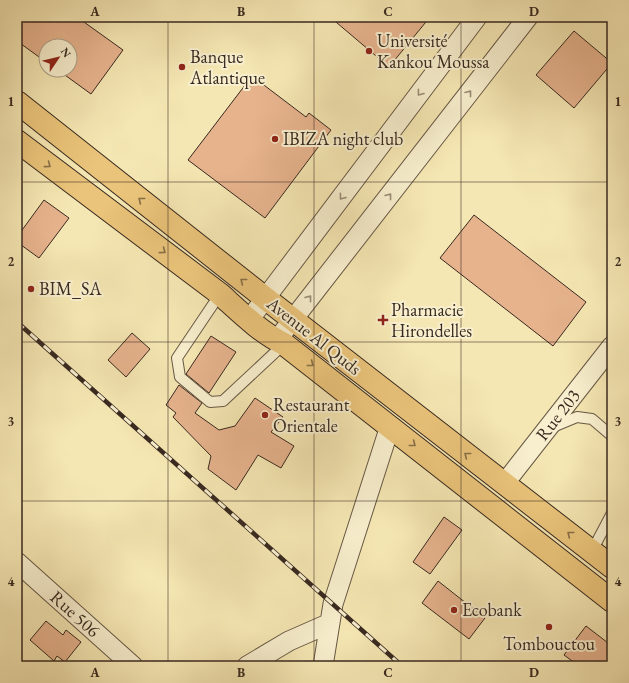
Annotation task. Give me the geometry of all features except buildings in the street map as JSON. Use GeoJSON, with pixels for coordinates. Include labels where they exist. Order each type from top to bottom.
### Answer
{"type":"FeatureCollection","features":[{"type":"Feature","properties":{"kind":"main road","name":"Avenue Al Quds"},"geometry":{"type":"LineString","coordinates":[[17,102],[265,298],[612,567]]}},
{"type":"Feature","properties":{"kind":"main road","name":"Avenue Al Quds"},"geometry":{"type":"LineString","coordinates":[[17,141],[220,294],[249,320],[390,426],[612,601]]}},
{"type":"Feature","properties":{"kind":"street"},"geometry":{"type":"LineString","coordinates":[[249,320],[477,17]]}},
{"type":"Feature","properties":{"kind":"street"},"geometry":{"type":"LineString","coordinates":[[280,342],[293,319],[528,17]]}},
{"type":"Feature","properties":{"kind":"street","name":"Rue 203"},"geometry":{"type":"LineString","coordinates":[[504,484],[612,346]]}},
{"type":"Feature","properties":{"kind":"street"},"geometry":{"type":"LineString","coordinates":[[323,666],[333,604],[390,426]]}},
{"type":"Feature","properties":{"kind":"street","name":"Rue 506"},"geometry":{"type":"LineString","coordinates":[[17,562],[134,666]]}},
{"type":"Feature","properties":{"kind":"street"},"geometry":{"type":"LineString","coordinates":[[247,666],[289,641],[330,623]]}},
{"type":"Feature","properties":{"kind":"lane"},"geometry":{"type":"LineString","coordinates":[[220,294],[177,358],[180,377],[210,402],[223,401],[280,342]]}},
{"type":"Feature","properties":{"kind":"lane"},"geometry":{"type":"LineString","coordinates":[[547,430],[577,417],[592,419],[612,436]]}},
{"type":"Feature","properties":{"kind":"lane"},"geometry":{"type":"LineString","coordinates":[[592,551],[612,513]]}},
{"type":"Feature","properties":{"kind":"railway"},"geometry":{"type":"LineString","coordinates":[[17,322],[402,666]]}},
{"type":"Feature","properties":{"kind":"place","name":"Université Kankou Moussa"},"geometry":{"type":"Point","coordinates":[369,51]}},
{"type":"Feature","properties":{"kind":"place","name":"Banque Atlantique"},"geometry":{"type":"Point","coordinates":[182,67]}},
{"type":"Feature","properties":{"kind":"place","name":"IBIZA night club"},"geometry":{"type":"Point","coordinates":[275,139]}},
{"type":"Feature","properties":{"kind":"place","name":"BIM_SA"},"geometry":{"type":"Point","coordinates":[31,289]}},
{"type":"Feature","properties":{"kind":"place","name":"Pharmacie Hirondelles"},"geometry":{"type":"Point","coordinates":[383,320]}},
{"type":"Feature","properties":{"kind":"place","name":"Restaurant Orientale"},"geometry":{"type":"Point","coordinates":[265,415]}},
{"type":"Feature","properties":{"kind":"place","name":"Ecobank"},"geometry":{"type":"Point","coordinates":[454,610]}},
{"type":"Feature","properties":{"kind":"place","name":"Tombouctou"},"geometry":{"type":"Point","coordinates":[549,627]}}]}
